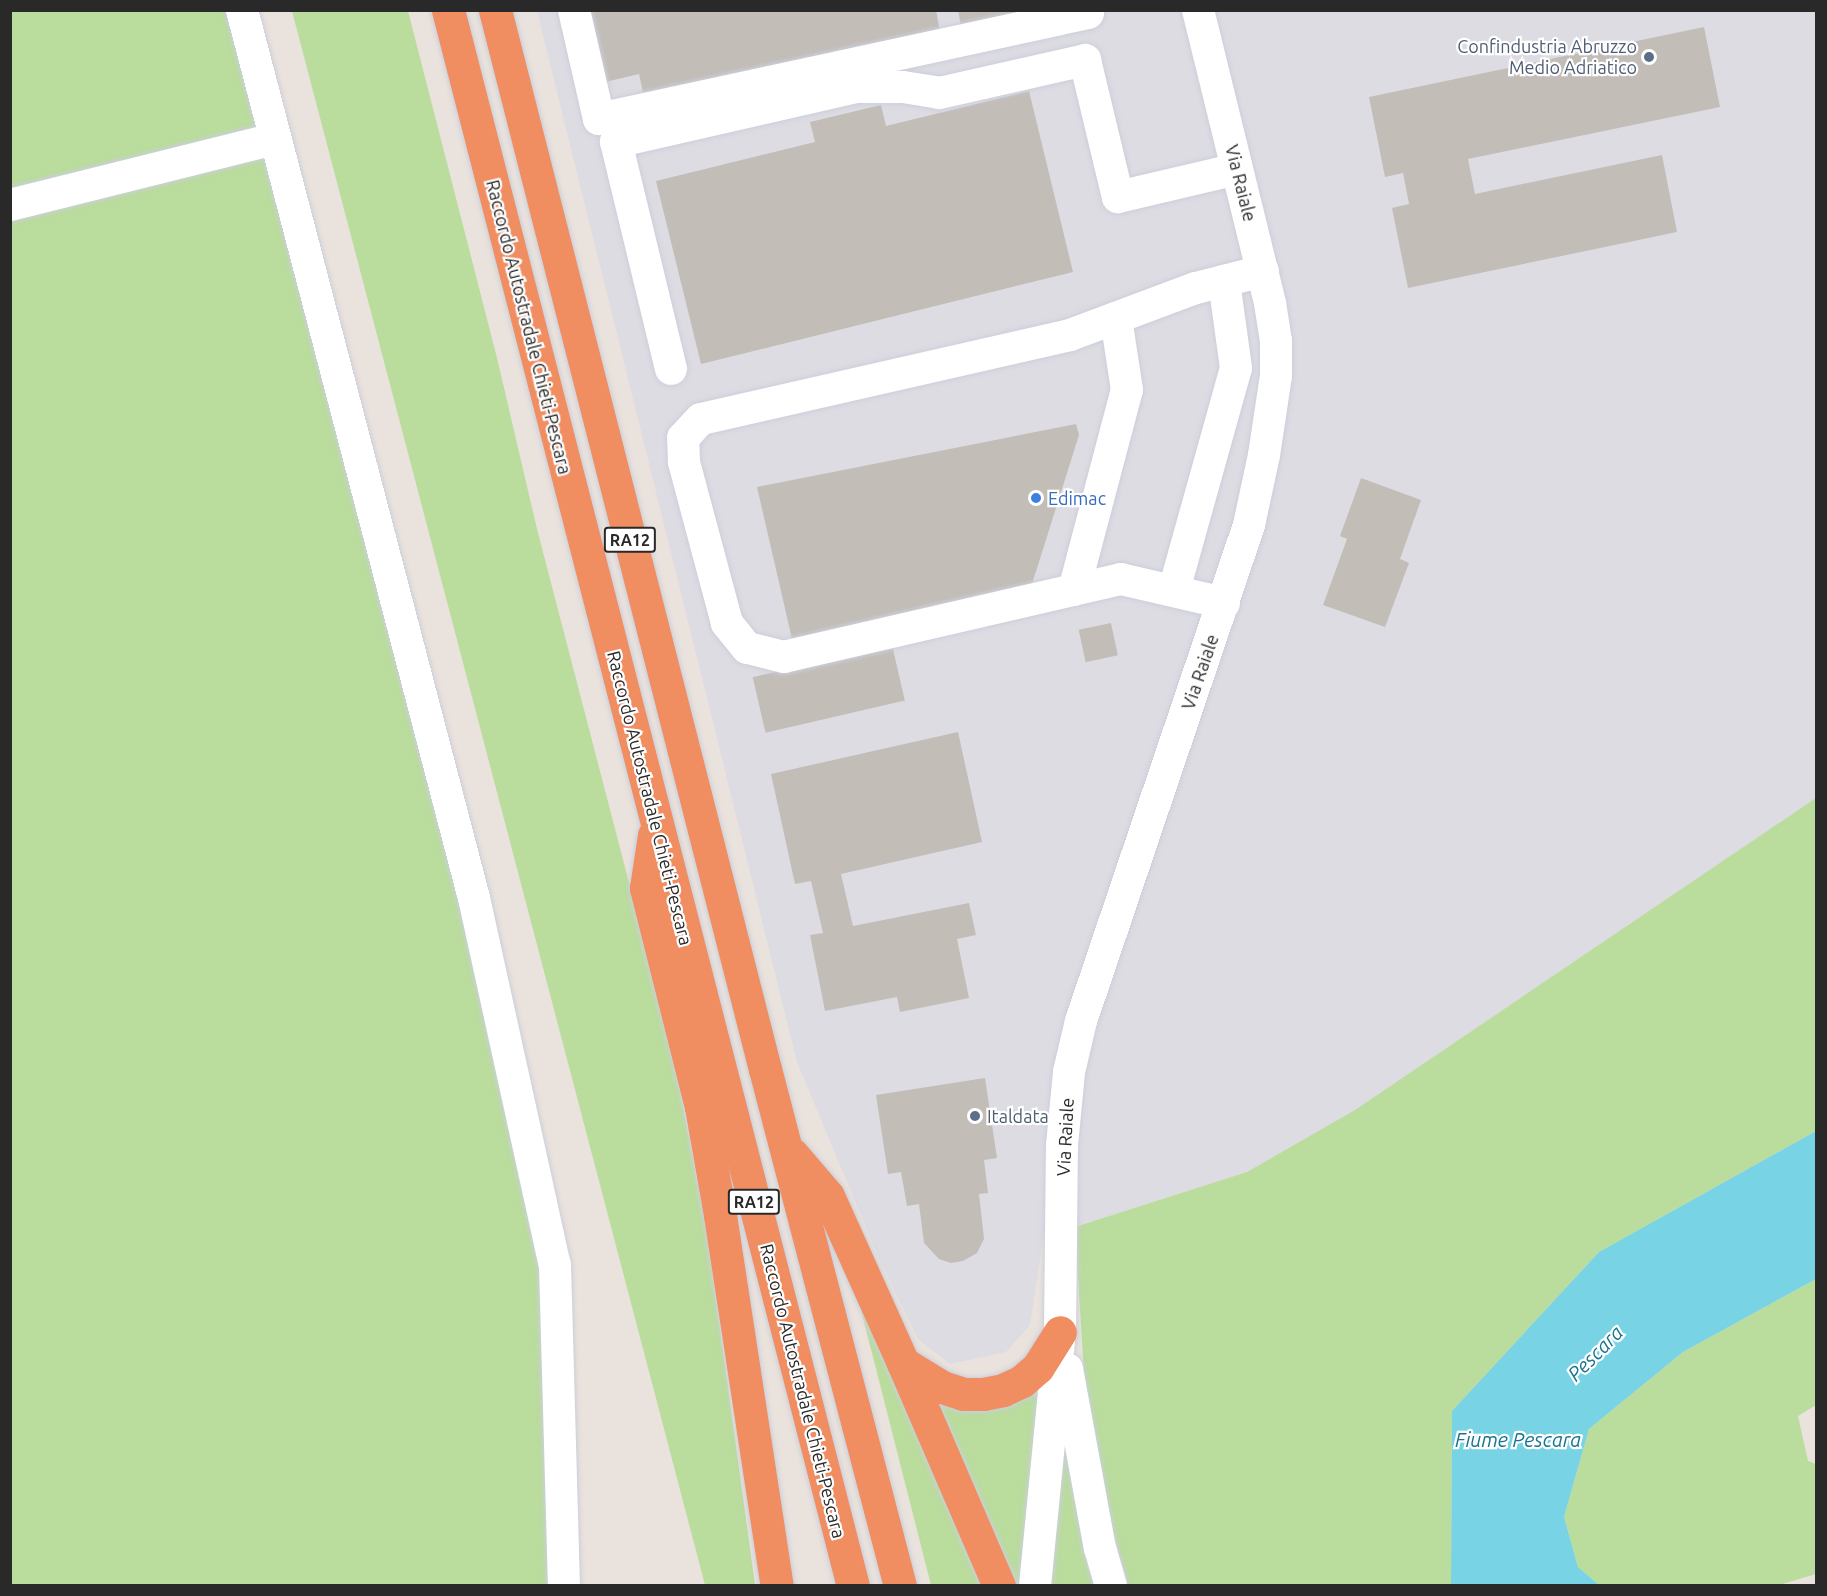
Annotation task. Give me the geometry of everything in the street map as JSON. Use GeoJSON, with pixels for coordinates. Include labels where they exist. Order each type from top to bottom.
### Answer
{"type":"FeatureCollection","features":[{"type":"Feature","properties":{"kind":"highway","name":"Raccordo Autostradale Chieti-Pescara"},"geometry":{"type":"LineString","coordinates":[[448,10],[853,1586]]}},
{"type":"Feature","properties":{"kind":"highway","name":"RA12"},"geometry":{"type":"LineString","coordinates":[[495,10],[762,1058],[788,1150],[900,1586]]}},
{"type":"Feature","properties":{"kind":"highway"},"geometry":{"type":"LineString","coordinates":[[656,819],[646,888],[701,1107],[720,1215],[777,1586]]}},
{"type":"Feature","properties":{"kind":"highway"},"geometry":{"type":"LineString","coordinates":[[788,1150],[828,1196],[999,1586]]}},
{"type":"Feature","properties":{"kind":"highway"},"geometry":{"type":"LineString","coordinates":[[903,1364],[942,1387],[963,1394],[993,1392],[1022,1381],[1038,1367],[1060,1332]]}},
{"type":"Feature","properties":{"kind":"street"},"geometry":{"type":"LineString","coordinates":[[242,10],[474,898],[555,1265],[564,1586]]}},
{"type":"Feature","properties":{"kind":"street"},"geometry":{"type":"LineString","coordinates":[[574,10],[599,119],[1088,13],[1088,10]]}},
{"type":"Feature","properties":{"kind":"street","name":"Via Raiale"},"geometry":{"type":"LineString","coordinates":[[1035,1586],[1060,1332],[1062,1145],[1071,1062],[1081,1021],[1249,525],[1264,455],[1276,376],[1276,341],[1263,271],[1198,10]]}},
{"type":"Feature","properties":{"kind":"street"},"geometry":{"type":"LineString","coordinates":[[671,369],[616,142],[856,87],[903,87],[939,93],[1085,60],[1118,197],[1237,169]]}},
{"type":"Feature","properties":{"kind":"street"},"geometry":{"type":"LineString","coordinates":[[10,206],[275,139]]}},
{"type":"Feature","properties":{"kind":"street"},"geometry":{"type":"LineString","coordinates":[[1224,603],[1121,579],[784,657],[747,648],[727,623],[684,462],[683,438],[701,419],[1070,335],[1196,288],[1263,271]]}},
{"type":"Feature","properties":{"kind":"street"},"geometry":{"type":"LineString","coordinates":[[1174,590],[1236,368],[1224,281]]}},
{"type":"Feature","properties":{"kind":"street"},"geometry":{"type":"LineString","coordinates":[[1074,590],[1127,390],[1116,318]]}},
{"type":"Feature","properties":{"kind":"street","name":"Via Raiale"},"geometry":{"type":"LineString","coordinates":[[1060,1332],[1100,1548],[1111,1586]]}},
{"type":"Feature","properties":{"kind":"shaded area"},"geometry":{"type":"Polygon","coordinates":[[[537,11],[1816,11],[1816,798],[1355,1110],[1247,1172],[1075,1227],[1044,1233],[1030,1325],[1006,1352],[950,1364],[918,1339],[877,1254],[797,1062],[537,11]]]}},
{"type":"Feature","properties":{"kind":"green space"},"geometry":{"type":"Polygon","coordinates":[[[11,11],[242,11],[555,1265],[564,1585],[11,1586],[11,11]]]}},
{"type":"Feature","properties":{"kind":"green space"},"geometry":{"type":"Polygon","coordinates":[[[292,11],[408,11],[497,358],[537,529],[672,1048],[707,1233],[755,1585],[705,1585],[292,11]]]}},
{"type":"Feature","properties":{"kind":"green space"},"geometry":{"type":"Polygon","coordinates":[[[1816,798],[1816,1131],[1599,1252],[1452,1411],[1451,1585],[1128,1585],[1106,1507],[1085,1390],[1075,1227],[1247,1172],[1355,1110],[1816,798]]]}},
{"type":"Feature","properties":{"kind":"green space"},"geometry":{"type":"Polygon","coordinates":[[[1816,1279],[1816,1405],[1798,1416],[1808,1461],[1816,1464],[1816,1574],[1779,1585],[1599,1585],[1578,1567],[1564,1517],[1589,1429],[1683,1352],[1816,1279]]]}},
{"type":"Feature","properties":{"kind":"green space"},"geometry":{"type":"Polygon","coordinates":[[[859,1302],[985,1585],[931,1585],[859,1302]]]}},
{"type":"Feature","properties":{"kind":"green space"},"geometry":{"type":"Polygon","coordinates":[[[1041,1382],[1021,1585],[1016,1585],[993,1541],[932,1397],[1041,1382]]]}},
{"type":"Feature","properties":{"kind":"green space"},"geometry":{"type":"Polygon","coordinates":[[[1063,1432],[1099,1585],[1051,1586],[1063,1432]]]}},
{"type":"Feature","properties":{"kind":"water","name":"Fiume Pescara"},"geometry":{"type":"Polygon","coordinates":[[[1816,1131],[1816,1279],[1683,1352],[1589,1429],[1564,1517],[1578,1567],[1599,1585],[1451,1585],[1452,1411],[1599,1252],[1816,1131]]]}},
{"type":"Feature","properties":{"kind":"building"},"geometry":{"type":"Polygon","coordinates":[[[585,10],[936,10],[940,32],[644,97],[639,74],[601,83],[585,10]]]}},
{"type":"Feature","properties":{"kind":"building"},"geometry":{"type":"Polygon","coordinates":[[[958,10],[1050,10],[962,31],[958,10]]]}},
{"type":"Feature","properties":{"kind":"building"},"geometry":{"type":"Polygon","coordinates":[[[1704,27],[1720,107],[1468,159],[1475,194],[1662,155],[1677,232],[1408,288],[1392,208],[1409,204],[1403,173],[1385,177],[1369,97],[1704,27]]]}},
{"type":"Feature","properties":{"kind":"building"},"geometry":{"type":"Polygon","coordinates":[[[1029,91],[1073,272],[701,364],[656,181],[815,142],[810,122],[881,105],[886,126],[1029,91]]]}},
{"type":"Feature","properties":{"kind":"building"},"geometry":{"type":"Polygon","coordinates":[[[1076,424],[1079,435],[1032,584],[792,639],[757,487],[1076,424]]]}},
{"type":"Feature","properties":{"kind":"building"},"geometry":{"type":"Polygon","coordinates":[[[1361,478],[1421,500],[1400,559],[1409,563],[1385,627],[1323,605],[1347,539],[1340,536],[1361,478]]]}},
{"type":"Feature","properties":{"kind":"building"},"geometry":{"type":"Polygon","coordinates":[[[1111,623],[1118,655],[1086,662],[1079,630],[1111,623]]]}},
{"type":"Feature","properties":{"kind":"building"},"geometry":{"type":"Polygon","coordinates":[[[892,645],[905,701],[765,733],[753,677],[892,645]]]}},
{"type":"Feature","properties":{"kind":"building"},"geometry":{"type":"Polygon","coordinates":[[[958,732],[982,842],[841,874],[853,926],[969,903],[976,935],[957,939],[969,998],[900,1012],[897,997],[825,1011],[810,935],[823,933],[811,881],[795,884],[771,774],[958,732]]]}},
{"type":"Feature","properties":{"kind":"building"},"geometry":{"type":"Polygon","coordinates":[[[985,1078],[997,1158],[984,1160],[988,1193],[979,1194],[984,1239],[977,1253],[963,1261],[951,1263],[939,1259],[924,1243],[919,1204],[907,1206],[901,1172],[888,1174],[876,1095],[985,1078]]]}},
{"type":"Feature","properties":{"kind":"place","name":"Confindustria Abruzzo Medio Adriatico"},"geometry":{"type":"Point","coordinates":[1649,57]}},
{"type":"Feature","properties":{"kind":"place","name":"Edimac"},"geometry":{"type":"Point","coordinates":[1036,498]}},
{"type":"Feature","properties":{"kind":"place","name":"Italdata"},"geometry":{"type":"Point","coordinates":[975,1116]}},
{"type":"Feature","properties":{"kind":"water label","name":"Pescara"},"geometry":{"type":"Point","coordinates":[1595,1353]}}]}
